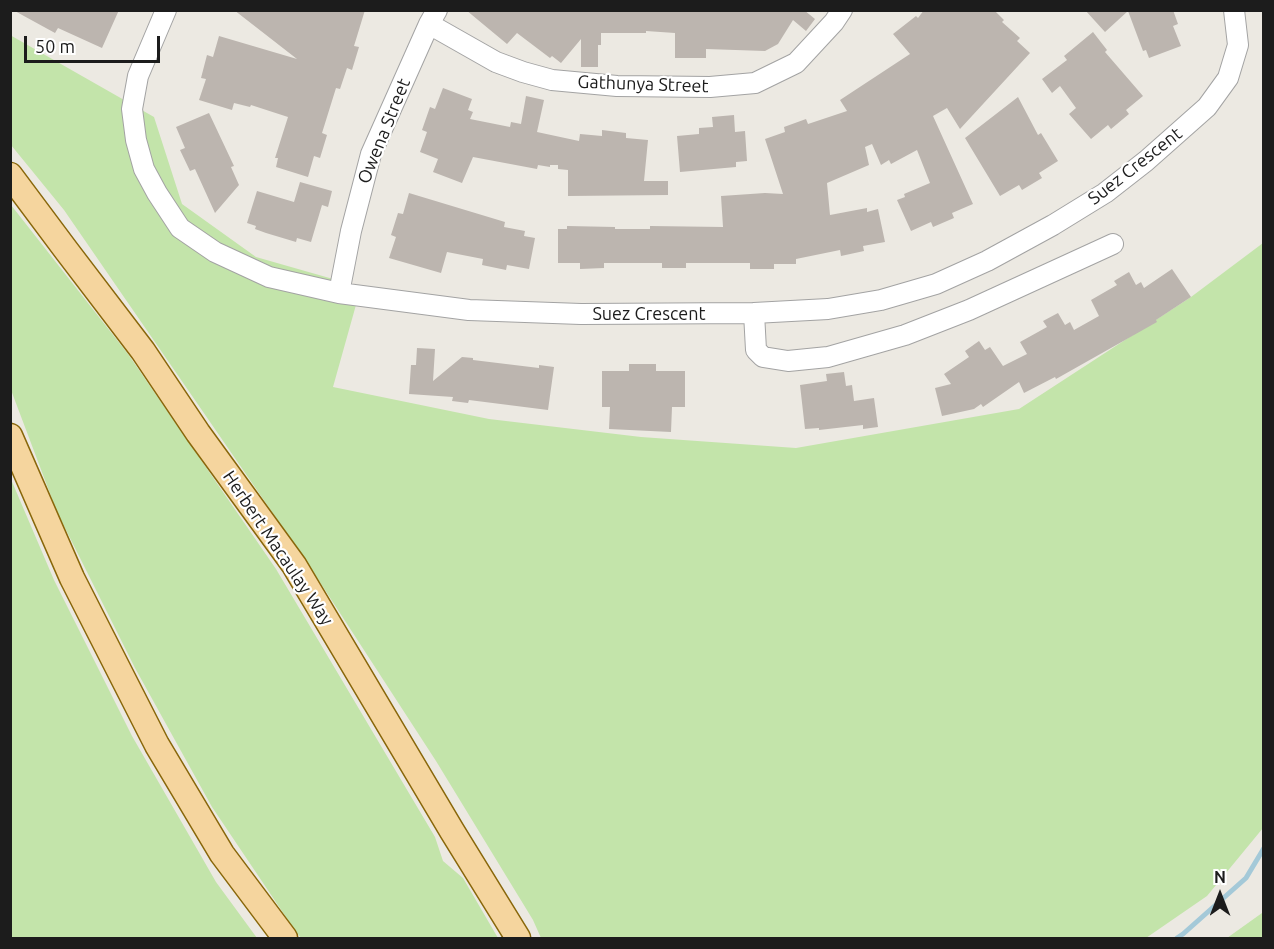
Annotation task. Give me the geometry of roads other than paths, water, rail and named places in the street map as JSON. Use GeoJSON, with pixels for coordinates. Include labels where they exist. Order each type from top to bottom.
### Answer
{"type":"FeatureCollection","features":[{"type":"Feature","properties":{"kind":"main road","name":"Herbert Macaulay Way"},"geometry":{"type":"LineString","coordinates":[[10,175],[143,351],[198,433],[294,565],[518,939]]}},
{"type":"Feature","properties":{"kind":"main road"},"geometry":{"type":"LineString","coordinates":[[10,436],[72,578],[157,745],[222,854],[285,939]]}},
{"type":"Feature","properties":{"kind":"street","name":"Suez Crescent"},"geometry":{"type":"LineString","coordinates":[[166,10],[138,76],[132,109],[136,140],[144,169],[180,228],[215,252],[269,277],[339,293],[469,310],[581,314],[754,314],[828,309],[881,300],[936,284],[987,261],[1106,193],[1146,161],[1207,106],[1228,78],[1238,45],[1234,10]]}},
{"type":"Feature","properties":{"kind":"street","name":"Gathunya Street"},"geometry":{"type":"LineString","coordinates":[[433,17],[496,62],[552,80],[616,86],[710,87],[755,83],[796,63],[834,22],[842,10]]}},
{"type":"Feature","properties":{"kind":"street","name":"Owena Street"},"geometry":{"type":"LineString","coordinates":[[339,293],[351,231],[371,154],[433,17]]}},
{"type":"Feature","properties":{"kind":"street"},"geometry":{"type":"LineString","coordinates":[[754,314],[756,350],[763,357],[788,361],[828,357],[905,335],[969,310],[1113,244]]}},
{"type":"Feature","properties":{"kind":"waterway"},"geometry":{"type":"LineString","coordinates":[[1177,938],[1246,878],[1264,848]]}}]}
